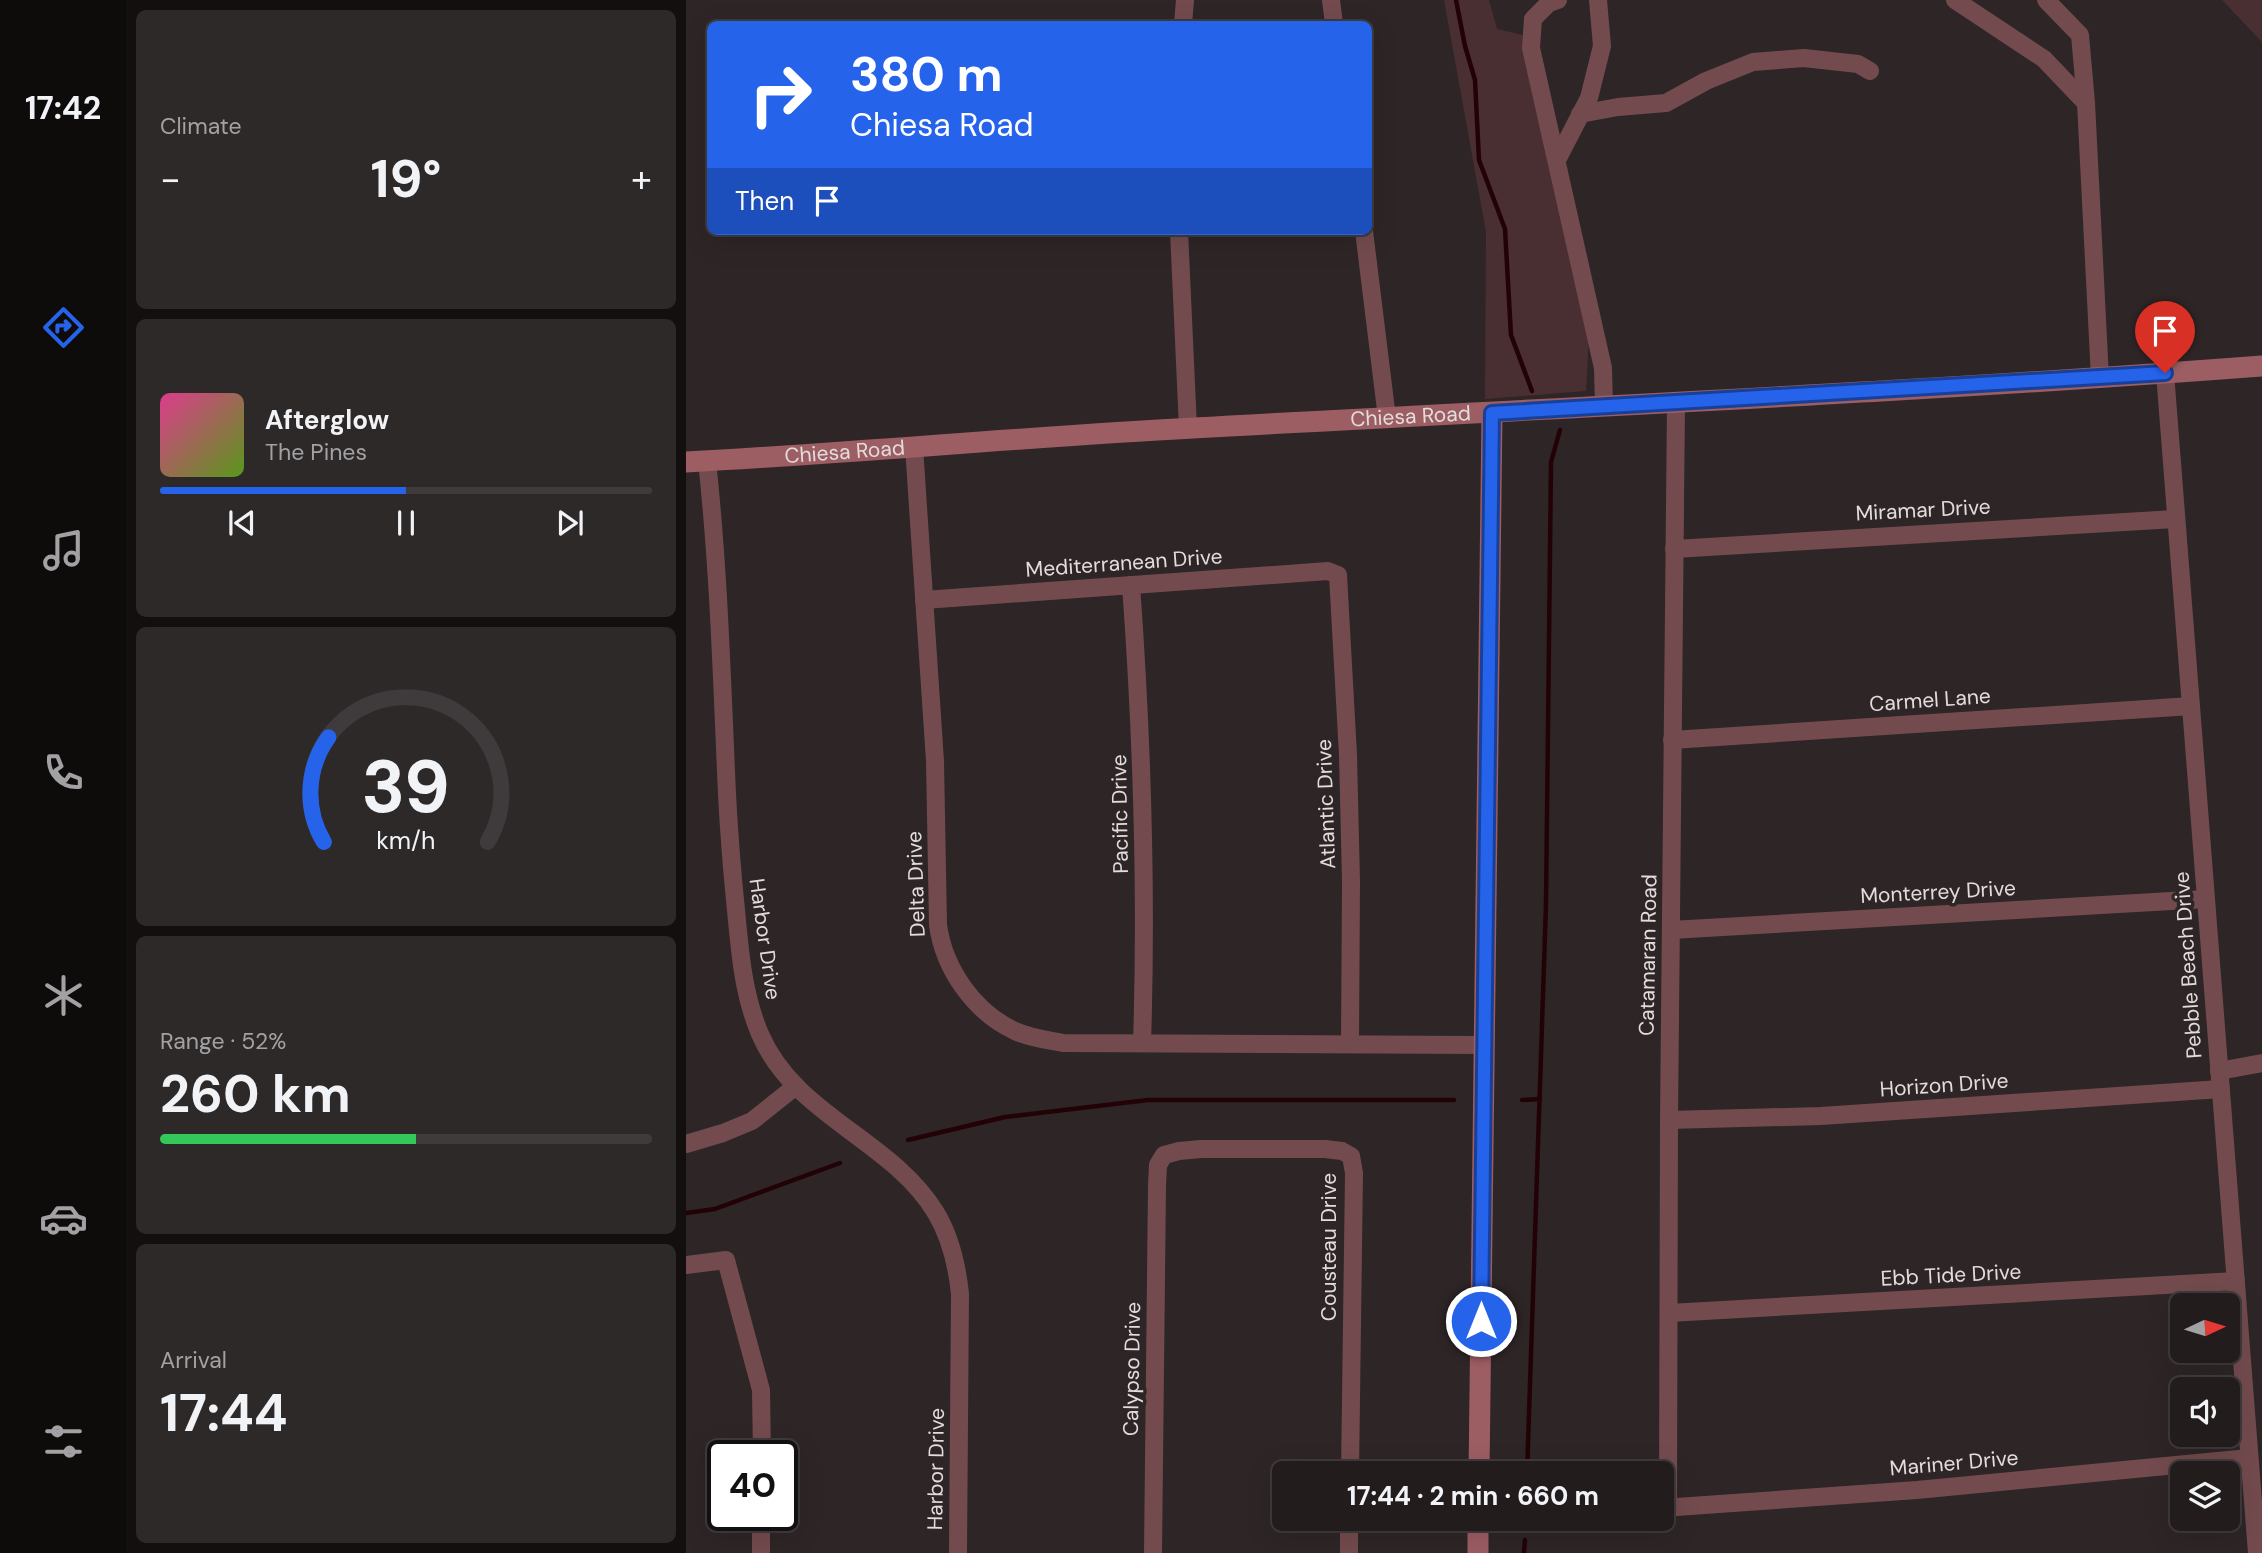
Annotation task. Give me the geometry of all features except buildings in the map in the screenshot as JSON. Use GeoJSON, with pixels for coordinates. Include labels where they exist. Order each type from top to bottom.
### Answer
{"type":"FeatureCollection","features":[{"type":"Feature","properties":{"kind":"main road","name":"Chiesa Road"},"geometry":{"type":"LineString","coordinates":[[696,462],[1188,428],[1676,404],[2262,366]]}},
{"type":"Feature","properties":{"kind":"main road"},"geometry":{"type":"LineString","coordinates":[[1479,1461],[1482,1045],[1492,413]]}},
{"type":"Feature","properties":{"kind":"main road"},"geometry":{"type":"LineString","coordinates":[[1478,1531],[1478,1553]]}},
{"type":"Feature","properties":{"kind":"street"},"geometry":{"type":"LineString","coordinates":[[1183,21],[1185,0]]}},
{"type":"Feature","properties":{"kind":"street"},"geometry":{"type":"LineString","coordinates":[[1331,0],[1334,21]]}},
{"type":"Feature","properties":{"kind":"street"},"geometry":{"type":"LineString","coordinates":[[1558,0],[1549,3],[1533,19],[1531,48],[1603,368],[1604,406]]}},
{"type":"Feature","properties":{"kind":"street"},"geometry":{"type":"LineString","coordinates":[[1557,160],[1588,98],[1602,46],[1598,0]]}},
{"type":"Feature","properties":{"kind":"street"},"geometry":{"type":"LineString","coordinates":[[1955,0],[2044,58],[2086,103]]}},
{"type":"Feature","properties":{"kind":"street"},"geometry":{"type":"LineString","coordinates":[[2046,0],[2080,35],[2100,378]]}},
{"type":"Feature","properties":{"kind":"street"},"geometry":{"type":"LineString","coordinates":[[1580,114],[1618,107],[1666,103],[1706,81],[1753,62],[1804,58],[1858,64],[1870,71]]}},
{"type":"Feature","properties":{"kind":"street"},"geometry":{"type":"LineString","coordinates":[[1180,235],[1188,428]]}},
{"type":"Feature","properties":{"kind":"street"},"geometry":{"type":"LineString","coordinates":[[1364,235],[1387,418]]}},
{"type":"Feature","properties":{"kind":"street","name":"Pebble Beach Drive"},"geometry":{"type":"LineString","coordinates":[[2165,373],[2257,1553]]}},
{"type":"Feature","properties":{"kind":"street","name":"Catamaran Road"},"geometry":{"type":"LineString","coordinates":[[1666,1461],[1676,404]]}},
{"type":"Feature","properties":{"kind":"street","name":"Delta Drive"},"geometry":{"type":"LineString","coordinates":[[914,447],[935,761],[938,925],[947,961],[962,987],[982,1008],[1015,1031],[1063,1043],[1482,1045]]}},
{"type":"Feature","properties":{"kind":"street","name":"Harbor Drive"},"geometry":{"type":"LineString","coordinates":[[696,462],[716,570],[730,848],[741,963],[749,1004],[761,1036],[774,1059],[796,1086],[821,1110],[901,1171],[936,1213],[947,1235],[956,1263],[960,1294],[958,1553]]}},
{"type":"Feature","properties":{"kind":"street","name":"Miramar Drive"},"geometry":{"type":"LineString","coordinates":[[1674,549],[2175,519]]}},
{"type":"Feature","properties":{"kind":"street","name":"Mediterranean Drive"},"geometry":{"type":"LineString","coordinates":[[924,600],[1328,571]]}},
{"type":"Feature","properties":{"kind":"street","name":"Atlantic Drive"},"geometry":{"type":"LineString","coordinates":[[1328,571],[1338,575],[1341,590],[1339,622],[1348,755],[1351,881],[1350,1044]]}},
{"type":"Feature","properties":{"kind":"street","name":"Pacific Drive"},"geometry":{"type":"LineString","coordinates":[[1131,584],[1141,738],[1144,895],[1142,1043]]}},
{"type":"Feature","properties":{"kind":"street","name":"Carmel Lane"},"geometry":{"type":"LineString","coordinates":[[1672,740],[2191,706]]}},
{"type":"Feature","properties":{"kind":"street","name":"Monterrey Drive"},"geometry":{"type":"LineString","coordinates":[[1671,930],[2206,899]]}},
{"type":"Feature","properties":{"kind":"street"},"geometry":{"type":"LineString","coordinates":[[2219,1071],[2262,1063]]}},
{"type":"Feature","properties":{"kind":"street"},"geometry":{"type":"LineString","coordinates":[[686,1144],[752,1121],[796,1086]]}},
{"type":"Feature","properties":{"kind":"street","name":"Horizon Drive"},"geometry":{"type":"LineString","coordinates":[[1669,1120],[1821,1116],[2221,1089]]}},
{"type":"Feature","properties":{"kind":"street","name":"Cousteau Drive"},"geometry":{"type":"LineString","coordinates":[[1157,1185],[1158,1165],[1164,1155],[1179,1151],[1325,1149],[1342,1151],[1351,1156],[1354,1173],[1350,1461]]}},
{"type":"Feature","properties":{"kind":"street","name":"Calypso Drive"},"geometry":{"type":"LineString","coordinates":[[1153,1553],[1157,1185]]}},
{"type":"Feature","properties":{"kind":"street"},"geometry":{"type":"LineString","coordinates":[[686,1265],[726,1260],[761,1390],[762,1440]]}},
{"type":"Feature","properties":{"kind":"street","name":"Ebb Tide Drive"},"geometry":{"type":"LineString","coordinates":[[1669,1313],[2235,1281]]}},
{"type":"Feature","properties":{"kind":"street","name":"Mariner Drive"},"geometry":{"type":"LineString","coordinates":[[1674,1507],[1917,1490],[2249,1458]]}},
{"type":"Feature","properties":{"kind":"street"},"geometry":{"type":"LineString","coordinates":[[761,1531],[761,1553]]}},
{"type":"Feature","properties":{"kind":"street"},"geometry":{"type":"LineString","coordinates":[[1349,1531],[1349,1553]]}},
{"type":"Feature","properties":{"kind":"shaded area"},"geometry":{"type":"Polygon","coordinates":[[[1444,0],[1489,0],[1497,29],[1523,35],[1589,335],[1586,391],[1485,399],[1486,232],[1444,0]]]}},
{"type":"Feature","properties":{"kind":"shaded area"},"geometry":{"type":"Polygon","coordinates":[[[2222,0],[2262,0],[2262,42],[2222,0]]]}},
{"type":"Feature","properties":{"kind":"waterway"},"geometry":{"type":"LineString","coordinates":[[1456,0],[1475,80],[1479,160],[1505,229],[1511,335],[1532,391]]}},
{"type":"Feature","properties":{"kind":"waterway"},"geometry":{"type":"LineString","coordinates":[[1527,1461],[1546,905],[1551,462],[1560,430]]}},
{"type":"Feature","properties":{"kind":"waterway"},"geometry":{"type":"LineString","coordinates":[[1522,1100],[1540,1099]]}},
{"type":"Feature","properties":{"kind":"waterway"},"geometry":{"type":"LineString","coordinates":[[908,1140],[1005,1117],[1148,1100],[1454,1100]]}},
{"type":"Feature","properties":{"kind":"waterway"},"geometry":{"type":"LineString","coordinates":[[686,1213],[715,1209],[840,1163]]}},
{"type":"Feature","properties":{"kind":"waterway"},"geometry":{"type":"LineString","coordinates":[[1524,1553],[1525,1540]]}},
{"type":"Feature","properties":{"kind":"route"},"geometry":{"type":"LineString","coordinates":[[1481,1321],[1482,1045],[1492,413],[2165,373]]}}]}
